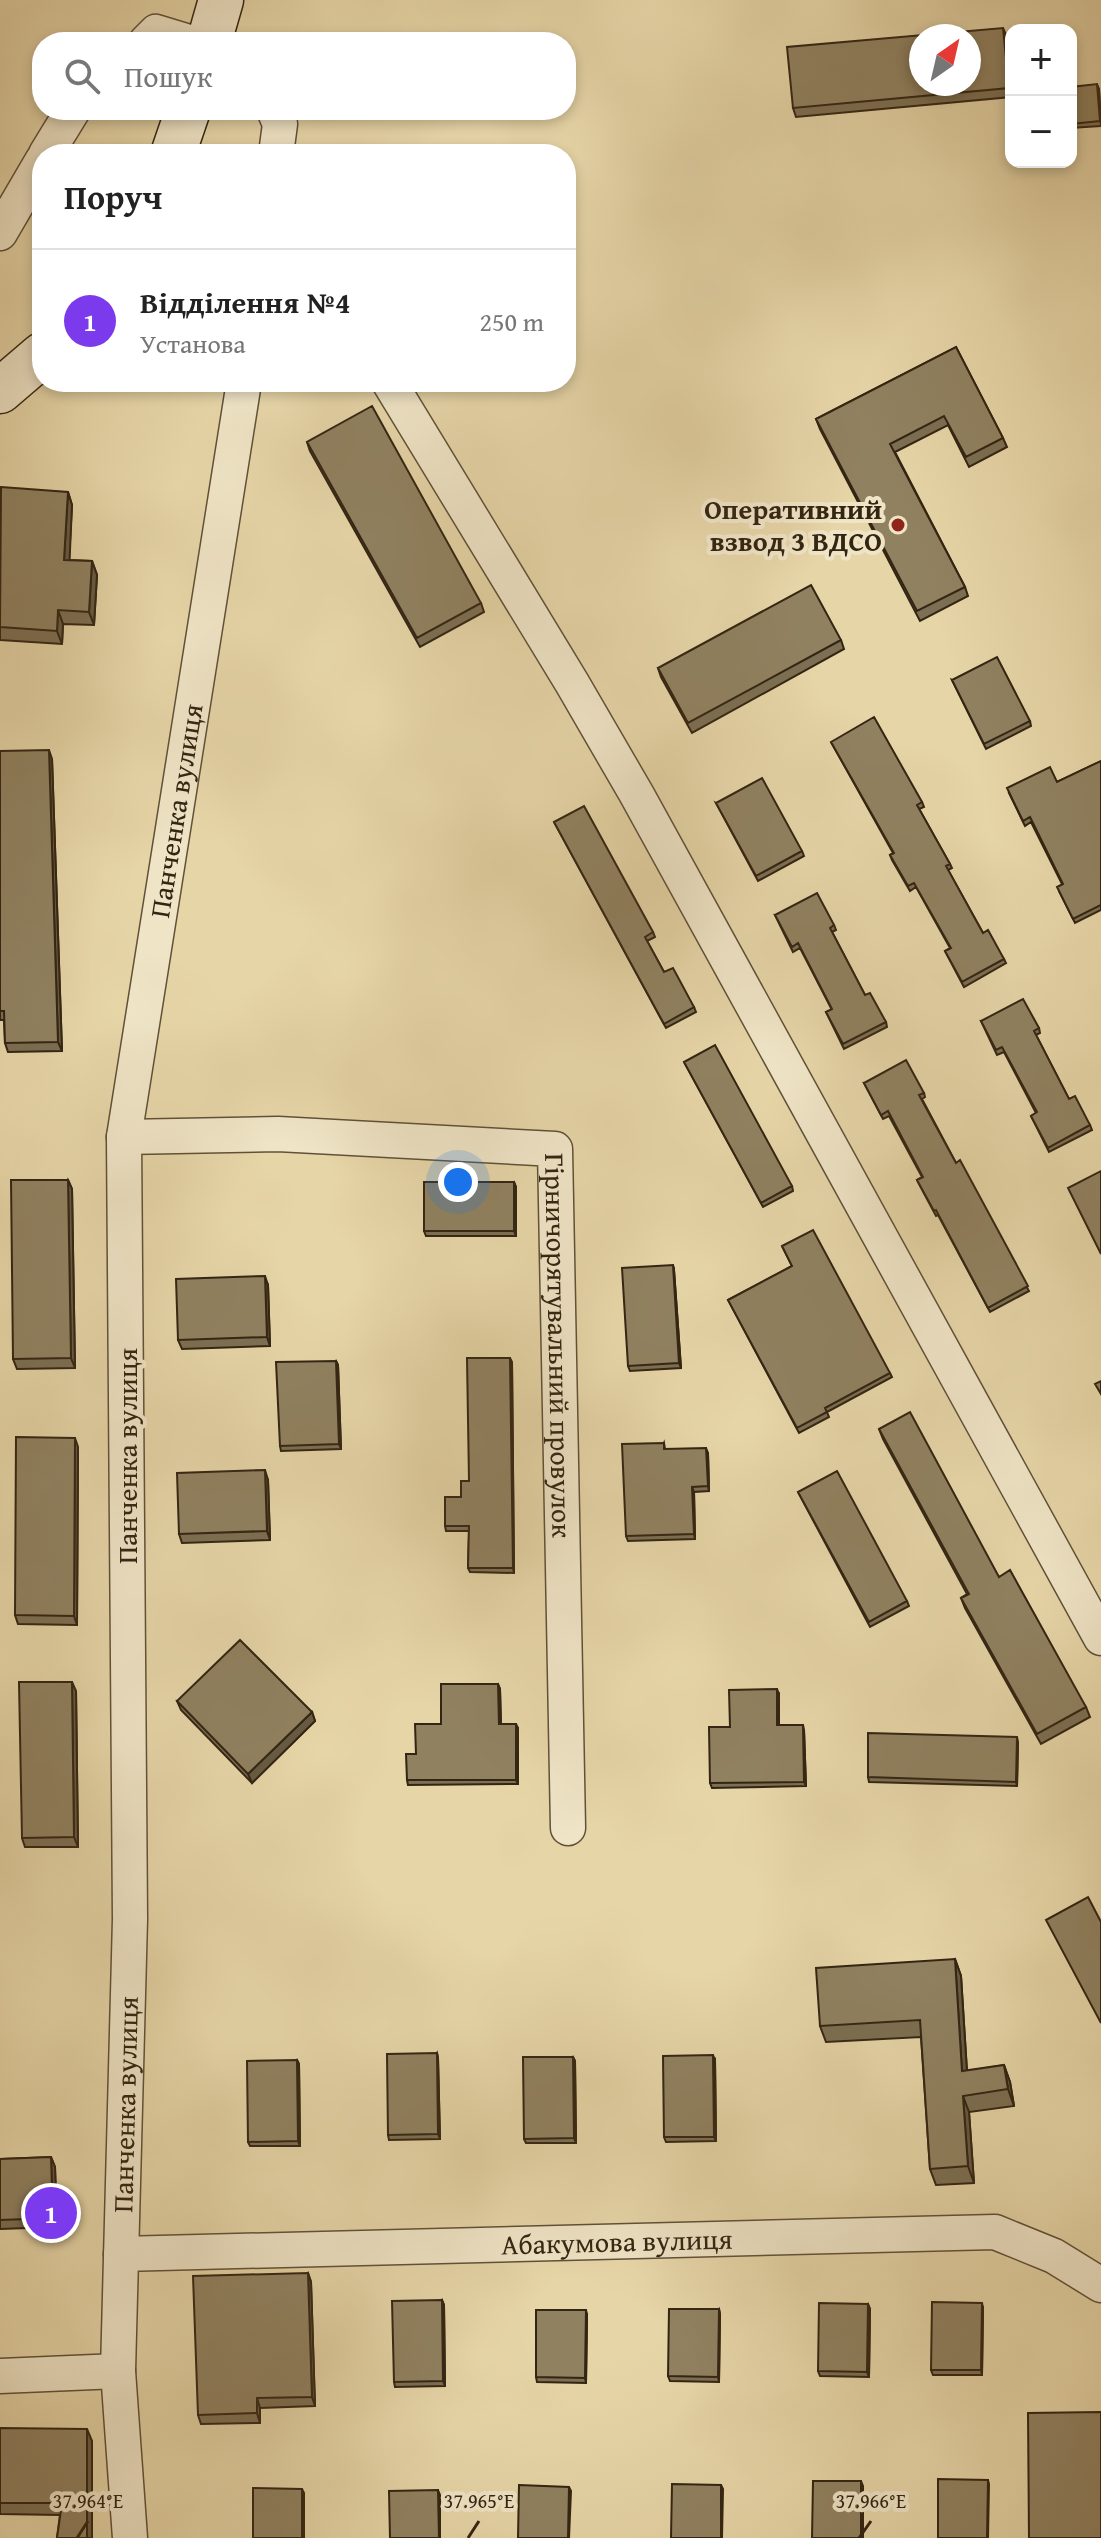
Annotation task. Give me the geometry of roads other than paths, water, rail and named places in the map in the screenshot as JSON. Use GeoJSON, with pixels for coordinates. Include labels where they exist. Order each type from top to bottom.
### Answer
{"type":"FeatureCollection","features":[{"type":"Feature","properties":{"kind":"street"},"geometry":{"type":"LineString","coordinates":[[212,32],[221,0]]}},
{"type":"Feature","properties":{"kind":"street"},"geometry":{"type":"LineString","coordinates":[[52,144],[67,120]]}},
{"type":"Feature","properties":{"kind":"street"},"geometry":{"type":"LineString","coordinates":[[176,144],[185,120]]}},
{"type":"Feature","properties":{"kind":"street"},"geometry":{"type":"LineString","coordinates":[[277,144],[278,120]]}},
{"type":"Feature","properties":{"kind":"street"},"geometry":{"type":"LineString","coordinates":[[0,233],[32,178]]}},
{"type":"Feature","properties":{"kind":"street"},"geometry":{"type":"LineString","coordinates":[[0,391],[32,364]]}},
{"type":"Feature","properties":{"kind":"street","name":"Панченка вулиця"},"geometry":{"type":"LineString","coordinates":[[130,2538],[118,2371],[130,1919],[124,1137],[242,392]]}},
{"type":"Feature","properties":{"kind":"street"},"geometry":{"type":"LineString","coordinates":[[395,392],[637,795],[1101,1638]]}},
{"type":"Feature","properties":{"kind":"street","name":"Гірничорятувальний провулок"},"geometry":{"type":"LineString","coordinates":[[124,1137],[278,1134],[555,1149],[568,1828]]}},
{"type":"Feature","properties":{"kind":"street","name":"Абакумова вулиця"},"geometry":{"type":"LineString","coordinates":[[121,2254],[995,2232],[1054,2256],[1101,2285]]}},
{"type":"Feature","properties":{"kind":"street"},"geometry":{"type":"LineString","coordinates":[[0,2376],[118,2371]]}},
{"type":"Feature","properties":{"kind":"place","name":"Оперативний взвод 3 ВДСО"},"geometry":{"type":"Point","coordinates":[898,525]}},
{"type":"Feature","properties":{"kind":"place","name":"Відділення №4"},"geometry":{"type":"Point","coordinates":[51,2213]}}]}
